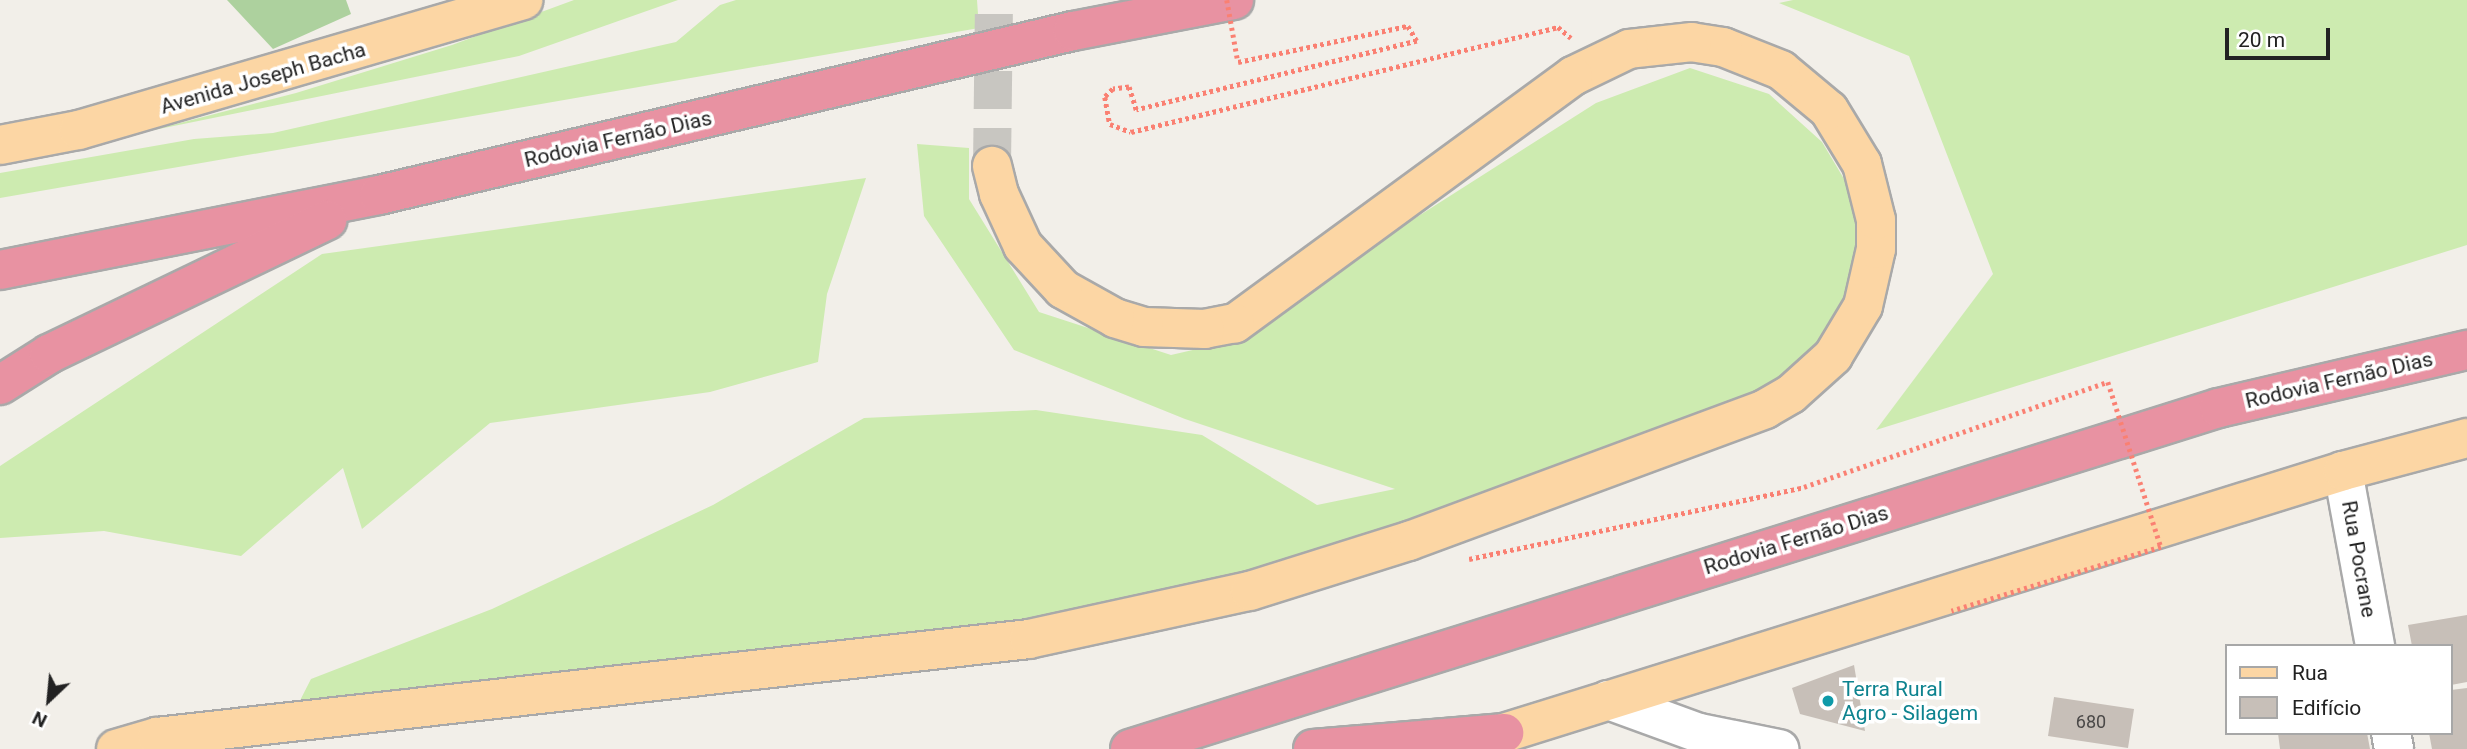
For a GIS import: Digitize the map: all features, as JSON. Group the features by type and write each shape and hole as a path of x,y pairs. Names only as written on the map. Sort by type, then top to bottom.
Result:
{"highway":[{"name":"Rodovia Fernão Dias","path":"0,270 379,195 1060,34 1234,0"},
{"path":"0,385 60,348 379,195"},
{"path":"2219,408 2467,328"},
{"name":"Rodovia Fernão Dias","path":"1129,749 2219,408 2467,350"},
{"path":"1313,749 1504,741"}],"main road":[{"name":"Avenida Joseph Bacha","path":"0,145 79,130 523,0"},
{"path":"116,749 157,737 1028,639 1170,612 1251,591 1409,541 1765,409 1814,376 1839,348 1863,306 1876,249 1876,220 1862,164 1829,110 1781,70 1723,47 1692,42 1629,49 1573,76 1235,323 1205,329 1144,327 1105,314 1063,289 1023,246 999,194 992,166"},
{"path":"1504,741 1608,700 2343,471 2467,438"}],"street":[{"name":"Rua Pocrane","path":"2343,471 2375,644"},
{"path":"1608,700 1699,733 1779,749"}],"path":[{"path":"1227,0 1238,62 1408,26 1417,41 1136,110 1129,87 1113,89 1105,97 1110,124 1131,132 1558,27 1574,40 1583,35"},
{"path":"1466,547 1469,562 1553,538 1633,526 1804,487 2108,382 2161,547 1952,611"}],"green space":[{"path":"227,0 346,0 351,14 273,49"},
{"path":"574,0 678,0 519,56 149,131 296,93 452,45"},
{"path":"736,0 977,0 979,28 0,198 0,173 194,139 273,133 676,42 720,5"},
{"path":"1793,0 2467,0 2467,245 1876,430 1993,274 1909,56 1779,3"},
{"path":"1690,68 1769,94 1822,142 1859,204 1860,271 1818,359 1758,396 1267,577 995,624 289,722 311,679 492,609 713,505 864,418 1036,410 1202,435 1317,505 1395,489 1185,419 1014,350 924,216 917,144 969,148 969,199 1039,312 1171,355 1249,337 1384,238 1596,103"},
{"path":"866,178 827,294 818,362 710,392 490,423 362,529 343,468 241,556 104,531 0,538 0,466 322,254"}],"building":[{"path":"2467,615 2467,682 2453,685 2453,644 2412,644 2408,625"},
{"name":"Terra Rural Agro - Silagem","path":"1854,665 1865,731 1800,714 1792,688"},
{"path":"2467,688 2467,749 2432,749 2429,735 2453,735 2453,690"},
{"path":"2054,697 2134,709 2128,748 2048,736"},
{"path":"2278,735 2367,735 2370,749 2280,749"}],"tunnel":[{"path":"992,166 994,0"}],"place":[{"name":"Terra Rural Agro - Silagem","path":"1828,701"}]}
